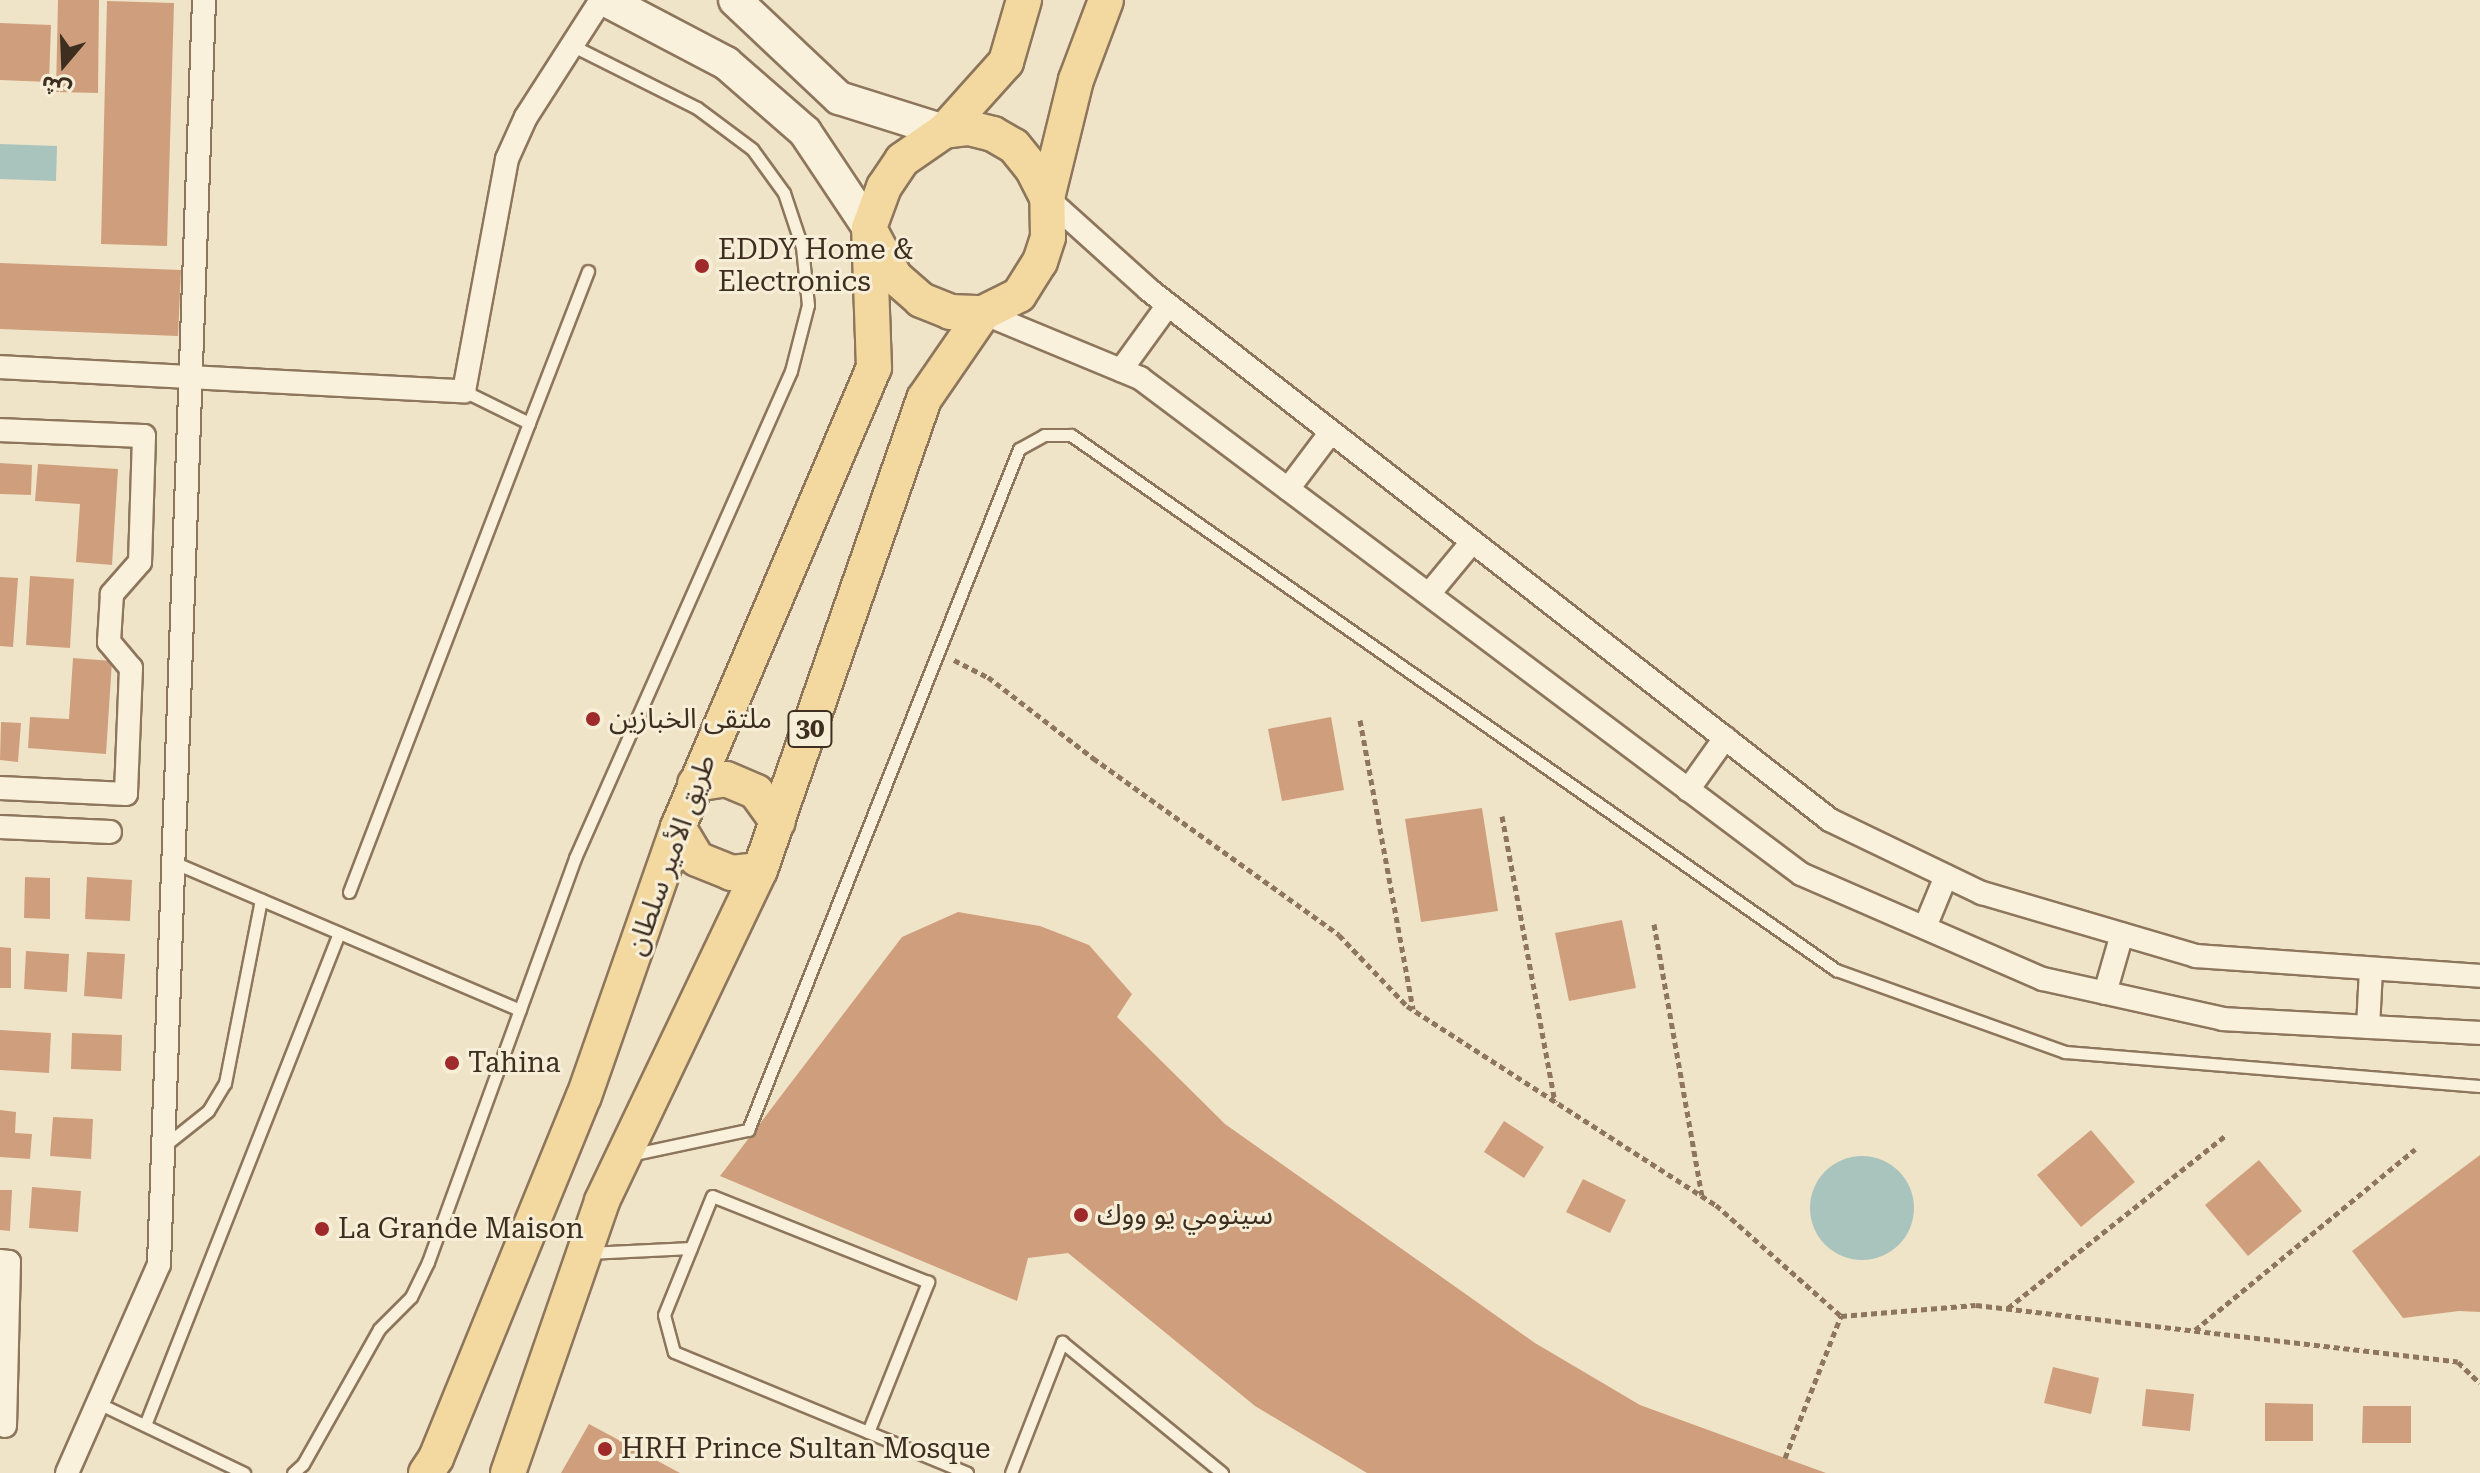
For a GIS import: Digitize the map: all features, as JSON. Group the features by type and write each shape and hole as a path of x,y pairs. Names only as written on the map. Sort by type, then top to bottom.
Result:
{"main road":[{"name":"طريق الأمير سلطان","path":"426,1473 436,1458 584,1096 695,784 874,368 869,228 884,187 902,160 944,131 1006,62 1024,0"},
{"name":"30","path":"508,1473 602,1201 760,870 924,399 983,313 1019,295 1040,262 1048,237 1047,198 1076,80 1106,0"},
{"path":"944,131 969,128 993,134 1014,146 1032,168 1047,198"},
{"path":"869,228 895,277 921,300 950,312 983,313"},
{"path":"695,784 726,779 756,792 778,822"},
{"path":"678,827 697,859 731,873 760,870"}],"street":[{"path":"67,1473 159,1264 204,0"},
{"path":"0,367 464,391 507,159 526,117 603,0 726,63 805,132 869,228"},
{"path":"735,0 839,98 944,131"},
{"path":"1047,198 1168,305 1830,820 1982,893 2196,956 2480,976"},
{"path":"1121,370 1168,305"},
{"path":"983,313 1140,378 1801,874 2043,979 2223,1019 2480,1033"},
{"path":"0,430 144,436 140,562 112,594 109,642 131,668 126,794 0,788"},
{"path":"1288,489 1331,432"},
{"path":"1429,594 1472,542"},
{"path":"1688,790 1725,738"},
{"path":"0,827 110,832"},
{"path":"1925,927 1946,876"},
{"path":"2105,993 2122,934"},
{"path":"2368,1027 2371,969"},
{"path":"0,1261 9,1262 5,1426"}],"lane":[{"path":"293,1473 303,1464 379,1329 411,1297 417,1285 575,858 791,371 808,305 802,247 784,193 752,149 697,108 573,46"},
{"path":"349,892 588,271"},
{"path":"464,391 529,423"},
{"path":"623,1157 748,1130 1019,449 1044,435 1071,435 1836,970 2065,1052 2480,1086"},
{"path":"173,862 520,1010"},
{"path":"163,1147 208,1111 225,1083 261,900"},
{"path":"145,1425 339,933"},
{"path":"868,1432 928,1282 712,1196 664,1315 674,1352 967,1473"},
{"path":"584,1253 691,1248"},
{"path":"1011,1473 1062,1342 1222,1473"},
{"path":"98,1403 244,1473"}],"path":[{"path":"938,653 988,677 1093,758 1339,935 1413,1010 1702,1196 1841,1316 1976,1305 2007,1308 2458,1362 2480,1383"},
{"path":"1360,720 1413,1010"},
{"path":"1502,816 1556,1103"},
{"path":"1654,924 1702,1196"},
{"path":"2007,1308 2226,1135"},
{"path":"2194,1331 2415,1149"},
{"path":"1785,1458 1841,1316"}],"water":[{"path":"0,144 57,146 56,181 0,179"},
{"path":"1862,1156 1882,1160 1899,1171 1910,1188 1914,1208 1910,1228 1899,1245 1882,1256 1862,1260 1842,1256 1825,1245 1814,1228 1810,1208 1814,1188 1825,1171 1842,1160"}],"building":[{"path":"58,0 99,0 98,93 56,92"},
{"path":"107,1 174,3 167,246 101,244"},
{"path":"0,23 51,25 49,82 0,80"},
{"path":"0,263 181,270 178,336 0,329"},
{"path":"0,463 32,465 31,495 0,494"},
{"path":"38,464 118,469 112,565 76,562 80,504 35,501"},
{"path":"30,576 74,579 70,648 26,645"},
{"path":"0,577 18,578 13,647 0,646"},
{"path":"73,658 112,661 106,754 28,748 30,717 69,719"},
{"path":"1331,717 1344,790 1282,801 1268,729"},
{"path":"1,722 21,723 18,762 0,760"},
{"path":"1482,808 1498,911 1421,922 1405,819"},
{"path":"25,877 50,878 50,919 24,918"},
{"path":"87,877 132,880 130,921 85,919"},
{"name":"سينومي يو ووك","path":"958,912 1040,926 1089,945 1132,994 1117,1017 1225,1124 1535,1343 1640,1405 1826,1473 1367,1473 1255,1406 1068,1253 1028,1258 1017,1301 720,1176 902,937"},
{"path":"1622,920 1636,988 1569,1001 1555,933"},
{"path":"0,947 11,948 11,988 0,988"},
{"path":"26,951 69,954 67,992 24,989"},
{"path":"87,952 125,954 122,999 84,996"},
{"path":"0,1030 51,1033 49,1073 0,1070"},
{"path":"72,1033 122,1035 121,1071 71,1069"},
{"path":"0,1110 16,1112 15,1133 32,1134 30,1159 0,1157"},
{"path":"53,1117 93,1119 91,1159 50,1156"},
{"path":"1504,1121 1544,1147 1524,1178 1484,1152"},
{"path":"2091,1130 2135,1182 2081,1227 2037,1175"},
{"path":"2480,1155 2480,1312 2459,1311 2403,1318 2352,1251"},
{"path":"2259,1160 2302,1211 2248,1256 2205,1205"},
{"path":"1583,1179 1626,1200 1610,1233 1566,1212"},
{"path":"32,1187 81,1191 78,1232 29,1228"},
{"path":"0,1190 12,1190 10,1231 0,1230"},
{"path":"2053,1367 2099,1378 2091,1414 2044,1403"},
{"path":"2146,1389 2194,1394 2190,1431 2142,1426"},
{"path":"2265,1403 2313,1404 2313,1441 2265,1441"},
{"path":"2363,1406 2411,1406 2411,1443 2362,1443"},
{"name":"HRH Prince Sultan Mosque","path":"589,1424 680,1473 561,1473"}],"place":[{"name":"EDDY Home & Electronics","path":"702,266"},
{"name":"ملتقى الخبازين","path":"593,719"},
{"name":"Tahina","path":"452,1063"},
{"name":"سينومي يو ووك","path":"1081,1215"},
{"name":"La Grande Maison","path":"322,1229"},
{"name":"HRH Prince Sultan Mosque","path":"605,1449"}]}
